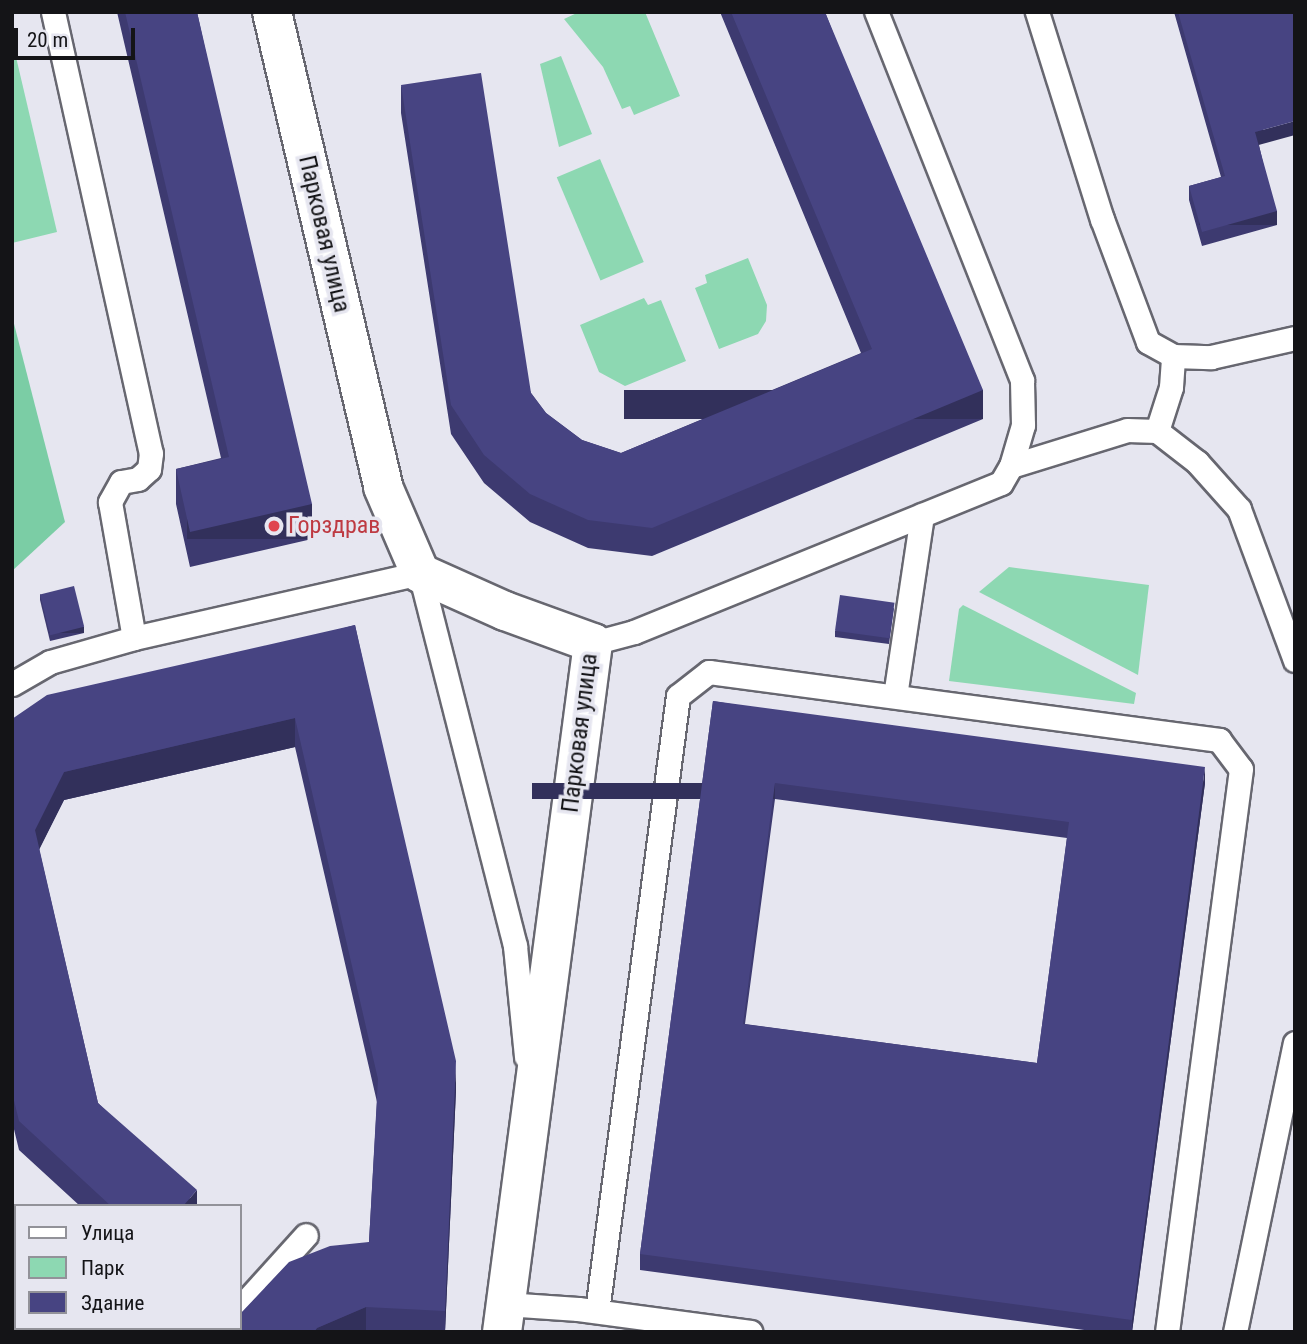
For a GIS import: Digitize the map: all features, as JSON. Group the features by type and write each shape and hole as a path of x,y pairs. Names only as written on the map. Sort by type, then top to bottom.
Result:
{"street":[{"name":"Парковая улица","path":"272,12 383,487 420,573 505,611 593,643 504,1318"}],"lane":[{"path":"53,12 151,453 149,469 138,479 121,482 110,502 110,523 134,638"},
{"path":"593,643 634,632 1001,482 1011,466 1023,425 1022,380 876,12"},
{"path":"1037,12 1102,219 1147,342 1172,356 1211,357 1295,338"},
{"path":"1157,431 1171,387 1172,356"},
{"path":"1011,466 1127,430 1157,431 1197,462 1239,509 1295,660"},
{"path":"895,696 922,515"},
{"path":"12,684 50,662 134,638 420,573 515,946 531,1108"},
{"path":"597,1311 678,696 709,672 1219,740 1241,769 1167,1332"},
{"path":"1235,1332 1295,1042"},
{"path":"242,1306 306,1235"},
{"path":"504,1318 597,1311 750,1332"}],"green space":[{"path":"579,12 645,12 680,96 634,115 630,106 622,109 603,67 564,19"},
{"path":"12,40 57,232 12,243"},
{"path":"561,56 592,134 559,147 540,64"},
{"path":"600,159 644,262 600,280 557,177"},
{"path":"748,258 767,305 766,321 758,334 719,349 695,288 707,283 705,275"},
{"path":"644,298 648,305 661,300 686,361 625,386 599,372 580,325"},
{"path":"12,316 65,522 12,571"},
{"path":"1009,567 1149,585 1138,675 979,592"},
{"path":"963,605 1136,693 1134,704 949,681 959,609"}],"building":[{"path":"125,12 197,12 312,504 190,532 176,469 229,457"},
{"path":"731,12 825,12 983,390 652,528 588,520 530,494 484,455 451,405 401,85 481,73 531,393 546,413 582,440 621,453 872,349"},
{"path":"1178,12 1295,12 1295,121 1255,132 1277,211 1202,232 1189,186 1225,176"},
{"path":"74,586 84,627 50,635 40,594"},
{"path":"840,595 894,603 889,638 835,631"},
{"path":"355,625 456,1061 445,1311 366,1307 317,1328 314,1332 224,1332 242,1330 242,1312 289,1262 330,1246 369,1242 378,1079 295,718 64,772 35,830 98,1103 197,1190 185,1204 109,1204 19,1121 12,1092 12,719 47,695"},
{"path":"713,701 1205,767 1132,1320 640,1254","holes":["775,783 1069,822 1037,1063 743,1024"]}],"place":[{"name":"Горздрав","path":"274,526"}]}
